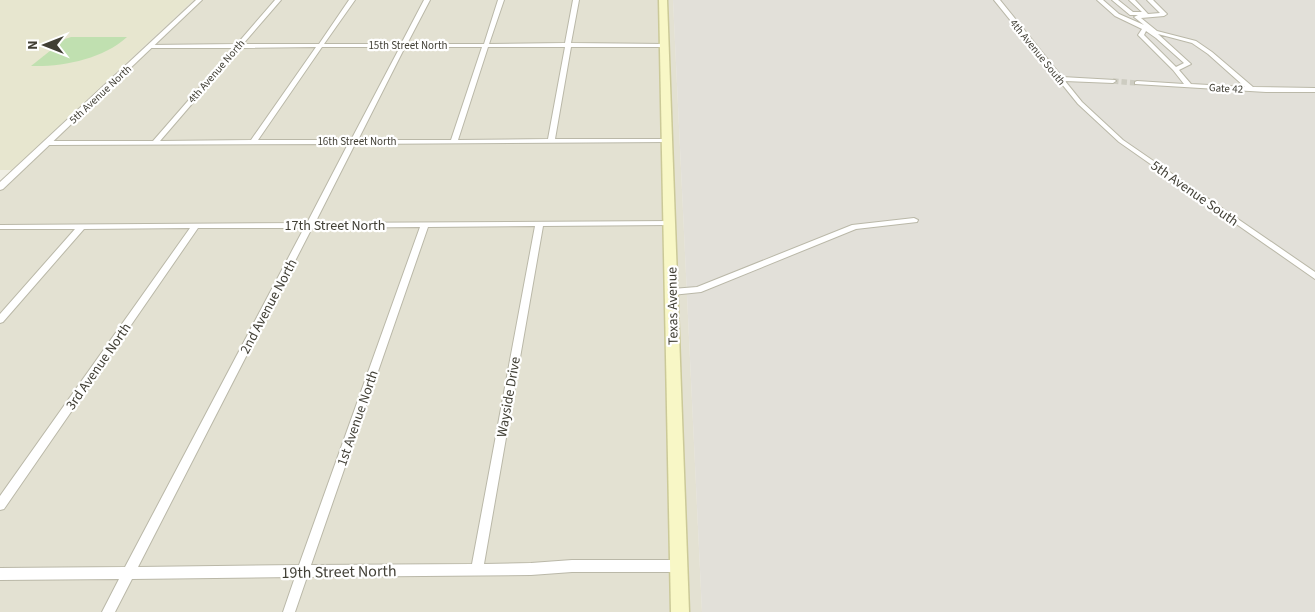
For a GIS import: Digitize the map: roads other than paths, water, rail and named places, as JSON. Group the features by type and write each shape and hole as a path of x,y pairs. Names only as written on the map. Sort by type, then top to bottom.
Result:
{"main road":[{"name":"Texas Avenue","path":"663,0 680,612"}],"street":[{"name":"5th Avenue North","path":"0,187 199,0"},
{"name":"4th Avenue North","path":"155,142 278,0"},
{"path":"254,141 352,0"},
{"name":"2nd Avenue North","path":"108,612 427,0"},
{"path":"454,141 501,0"},
{"path":"551,141 576,0"},
{"name":"4th Avenue South","path":"997,0 1080,104"},
{"path":"1100,0 1117,15 1144,28 1188,64 1175,69"},
{"path":"1115,0 1132,14 1146,12 1132,0"},
{"path":"1150,0 1164,14 1137,16 1144,23 1155,32 1194,42 1210,52 1251,89"},
{"path":"1144,28 1141,35 1189,86"},
{"name":"15th Street North","path":"151,46 664,44"},
{"path":"1060,78 1113,81"},
{"name":"Gate 42","path":"1137,83 1251,89 1315,90"},
{"name":"5th Avenue South","path":"1080,104 1121,141 1315,276"},
{"name":"16th Street North","path":"46,143 668,141"},
{"path":"672,292 698,290 855,227 914,220"},
{"name":"17th Street North","path":"0,227 670,223"},
{"name":"Wayside Drive","path":"478,569 539,224"},
{"name":"1st Avenue North","path":"289,612 425,225"},
{"name":"3rd Avenue North","path":"0,506 196,226"},
{"path":"0,320 81,227"},
{"name":"19th Street North","path":"0,574 303,572 679,566"}],"tunnel":[{"path":"1113,81 1137,83"}]}
